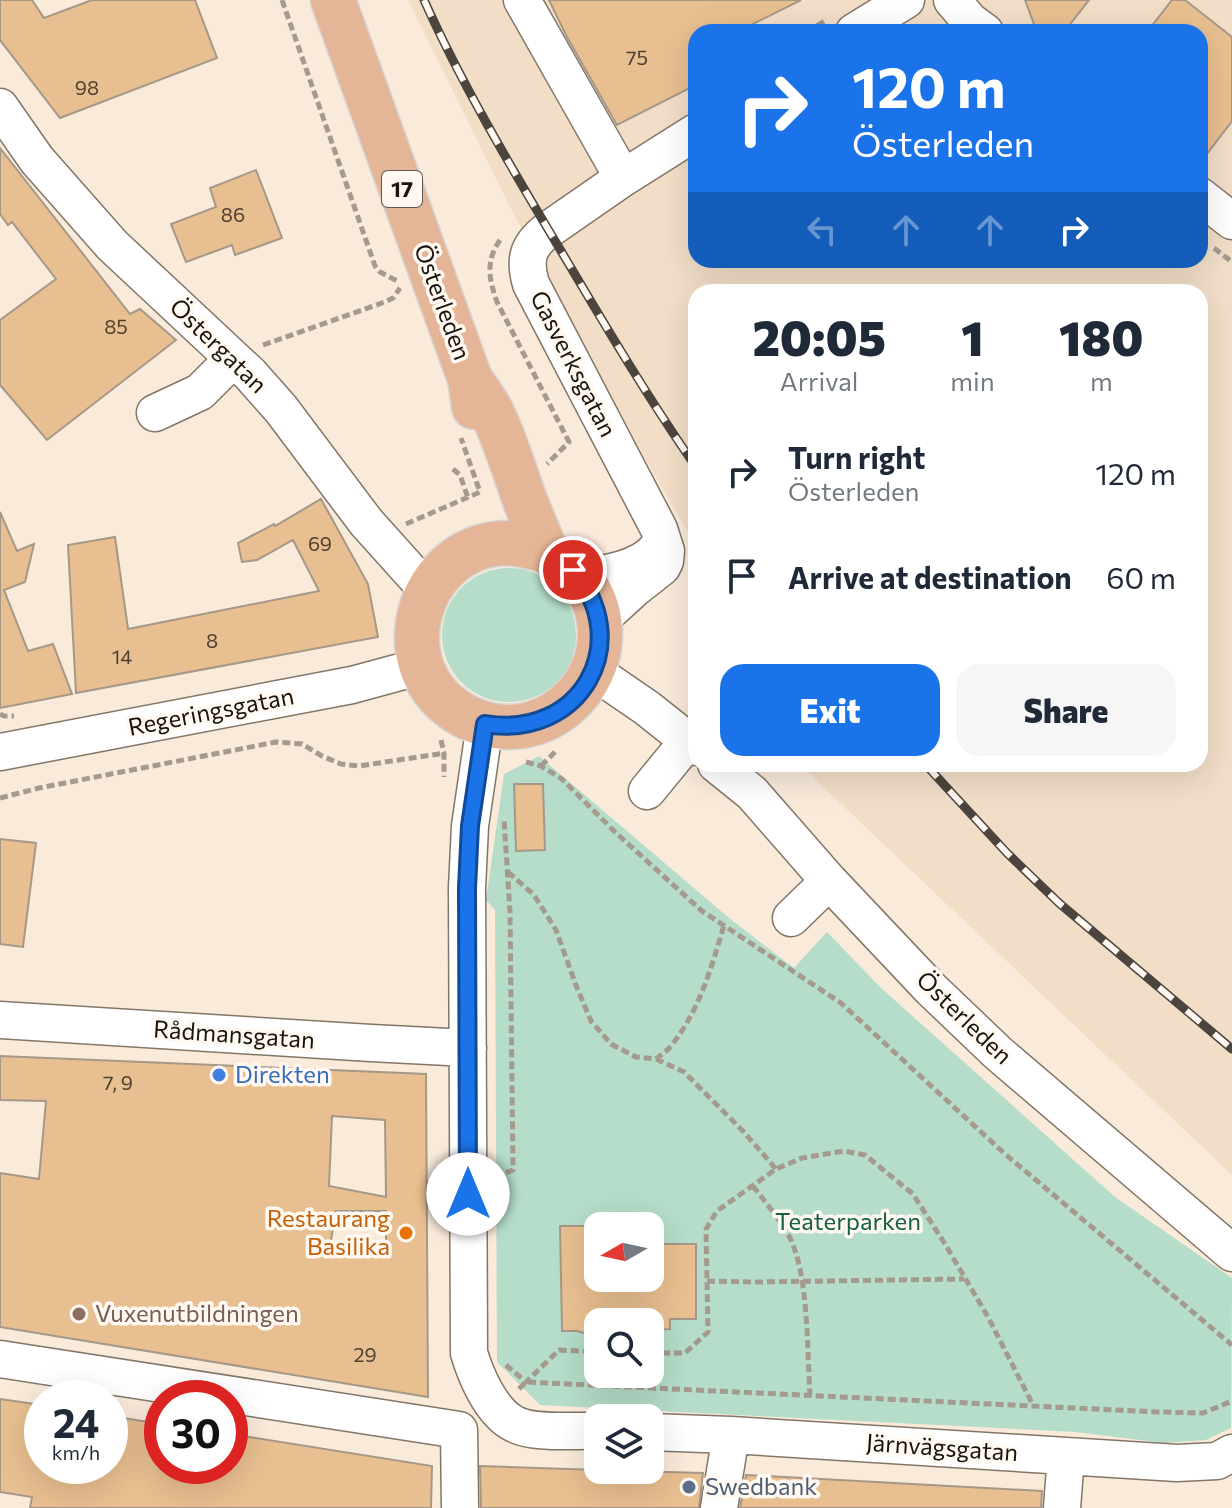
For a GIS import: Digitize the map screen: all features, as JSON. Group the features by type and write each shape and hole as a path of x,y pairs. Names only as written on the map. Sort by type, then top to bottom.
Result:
{"main road":[{"name":"Österleden","path":"333,0 470,379 476,419 496,490 497,517 489,545"},
{"name":"Österleden","path":"470,379 500,432 545,550"},
{"path":"514,543 545,550 579,577 592,598 600,638 593,671 575,698 549,718 518,727 501,727 471,719 446,703 428,680 422,666 418,654 418,615 428,591 453,561 477,549 514,543"}],"street":[{"path":"522,0 623,178"},
{"path":"867,24 906,0"},
{"path":"952,0 974,24"},
{"name":"Östergatan","path":"0,107 37,160 112,245 250,374 281,409 366,522 428,591"},
{"name":"Gasverksgatan","path":"599,621 662,567 666,551 659,529 531,284 527,272 528,255 537,238 688,137"},
{"path":"1208,202 1232,221"},
{"path":"155,413 200,392 236,361"},
{"path":"579,577 607,573 645,559 659,544 659,529"},
{"name":"Regeringsgatan","path":"0,752 352,685 422,666"},
{"path":"593,671 688,741"},
{"path":"485,724 470,826 467,888 469,1353 476,1376 497,1409 512,1423 531,1429 584,1431"},
{"path":"647,791 688,748"},
{"name":"Österleden","path":"726,772 752,793 829,881 931,989 998,1053 1232,1253"},
{"path":"791,918 829,881"},
{"name":"Rådmansgatan","path":"0,1020 468,1048"},
{"path":"0,1359 459,1430 460,1508"},
{"name":"Järnvägsgatan","path":"664,1433 1177,1463 1217,1461 1232,1453"},
{"path":"719,1508 731,1435"},
{"path":"1062,1508 1066,1456"}],"path":[{"path":"282,0 375,266 408,290"},
{"path":"236,361 260,346 385,302 397,293 402,284"},
{"path":"383,542 408,523 480,492 458,430"},
{"path":"453,469 460,475 468,498"},
{"path":"0,798 276,742 302,744 341,764 359,766 444,753"},
{"path":"512,758 541,766 562,779 702,911 841,1003 1005,1154 1232,1345"},
{"path":"495,1177 513,1170 506,806"},
{"path":"507,871 534,895 556,930 591,1021 611,1044 636,1057 656,1059 684,1072 776,1169"},
{"path":"656,1059 673,1044 690,1016 710,975 724,925"},
{"path":"664,1353 685,1353 708,1332 706,1229 717,1211 776,1169 802,1158 844,1151 865,1155 913,1194 988,1317 1034,1406"},
{"path":"753,1186 790,1238 798,1259 810,1395"},
{"path":"707,1281 965,1279"},
{"path":"497,1409 559,1350 584,1351"},
{"path":"526,1382 584,1384"},
{"path":"664,1388 1203,1413 1232,1401"}],"shaded area":[{"path":"408,0 1232,0 1232,1175 807,772 1208,772 1208,284 688,284 688,533 511,209"}],"green space":[{"path":"509,568 535,573 556,588 571,609 576,635 571,661 556,682 535,697 509,702 483,697 462,682 447,661 442,635 447,609 462,588 483,573"},
{"name":"Teaterparken","path":"539,756 729,918 794,968 827,932 881,988 1115,1197 1232,1278 1231,1428 1206,1440 1165,1443 1075,1432 664,1411 664,1404 584,1404 584,1407 540,1405 497,1362 495,910 486,900 504,774"}],"building":[{"path":"0,0 32,0 44,18 92,0 195,0 217,58 60,118 0,40"},
{"path":"549,0 801,0 753,24 688,24 688,89 617,125"},
{"path":"1025,0 1089,0 1070,24 1034,24"},
{"path":"1172,0 1185,0 1232,37 1232,121 1208,152 1208,24 1153,24"},
{"path":"0,148 130,314 140,309 176,340 47,440 0,385 0,320 56,279 12,222 8,225 0,214"},
{"path":"256,170 282,238 235,255 232,245 186,262 171,224 216,207 210,188"},
{"path":"321,499 368,584 378,637 76,693 68,545 115,537 128,629 319,591 293,540 257,560 242,562 238,543"},
{"path":"0,512 17,551 34,544 25,582 4,590 28,651 53,644 72,694 0,708"},
{"path":"514,784 543,784 545,850 516,851"},
{"path":"0,839 36,843 23,947 0,944"},
{"path":"0,1056 426,1074 428,1397 0,1327 0,1173 39,1179 46,1101 0,1100","holes":["332,1116 385,1120 386,1197 329,1186","336,1211 386,1211 386,1252 329,1252"]},
{"path":"560,1226 584,1226 584,1292 664,1292 664,1244 696,1244 696,1319 670,1319 670,1329 664,1329 664,1308 584,1308 584,1333 562,1331"},
{"path":"0,1399 24,1402 24,1484 128,1484 128,1419 144,1421 144,1484 248,1484 248,1437 432,1466 431,1508 30,1508 32,1497 0,1492"},
{"path":"480,1466 584,1469 584,1484 664,1484 664,1472 703,1473 699,1508 481,1508"},
{"path":"746,1475 1042,1491 1041,1508 740,1508"}],"railway":[{"path":"424,0 508,162 628,362 688,455"},
{"path":"932,772 1007,853 1059,903 1232,1049"}],"place":[{"name":"Direkten","path":"219,1075"},
{"name":"Restaurang Basilika","path":"406,1233"},
{"name":"Vuxenutbildningen","path":"79,1314"},
{"name":"Swedbank","path":"689,1487"}],"route":[{"path":"468,1194 467,888 470,826 485,724 518,727 549,718 563,709 585,686 598,655 599,621 592,598 573,570"}]}
